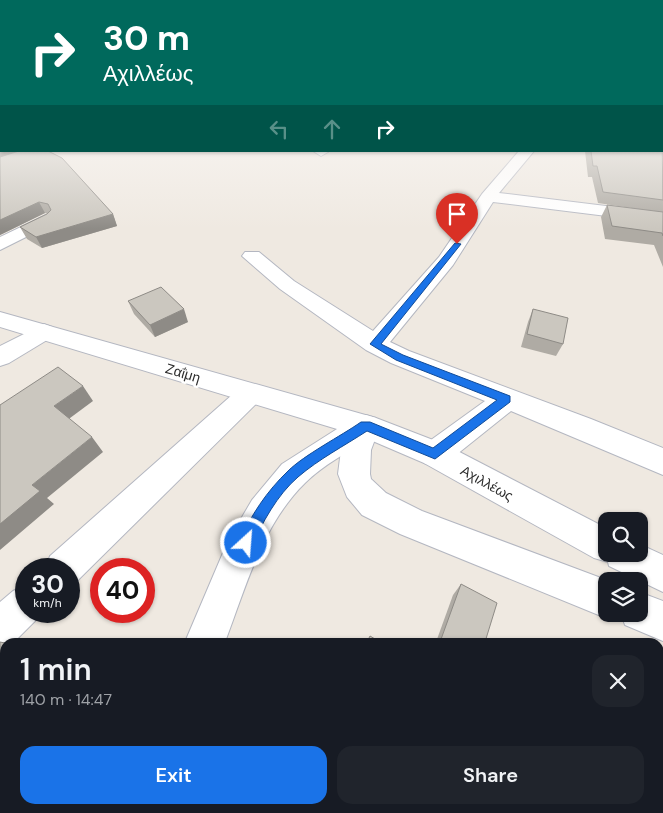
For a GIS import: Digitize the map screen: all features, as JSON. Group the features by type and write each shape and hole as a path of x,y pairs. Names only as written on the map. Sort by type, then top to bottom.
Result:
{"street":[{"path":"375,344 446,261 488,197 525,153"},
{"path":"488,197 663,218"},
{"path":"0,244 46,220"},
{"path":"252,256 287,285 375,344 400,357 581,427 663,462"},
{"name":"Ζαΐμη","path":"0,320 250,394 366,426"},
{"path":"0,357 44,332"},
{"path":"76,558 250,394"},
{"path":"435,454 506,399"},
{"path":"366,426 356,450 354,474 358,487 374,504 412,523 598,596"},
{"path":"207,638 253,527 277,492 294,473 366,426"},
{"name":"Αχιλλέως","path":"366,426 435,454 598,542"},
{"path":"638,562 663,574"},
{"path":"0,628 15,614"},
{"path":"648,615 663,621"}],"building":[{"path":"13,153 52,153 62,158 113,214 36,237 20,227 47,214 51,210 48,204 39,202 0,220 0,157"},
{"path":"591,153 662,153 663,200 603,192 597,166 593,166"},
{"path":"607,205 663,212 663,236 662,233 612,226"},
{"path":"161,287 184,309 150,325 128,301"},
{"path":"533,309 568,318 563,344 527,334"},
{"path":"58,367 83,386 54,406 92,437 32,485 40,491 0,524 0,405"},
{"path":"461,584 497,603 486,638 441,638"}],"route":[{"path":"246,543 253,527 277,492 294,473 366,426 435,454 506,399 400,357 375,344 446,261 457,244"}]}
